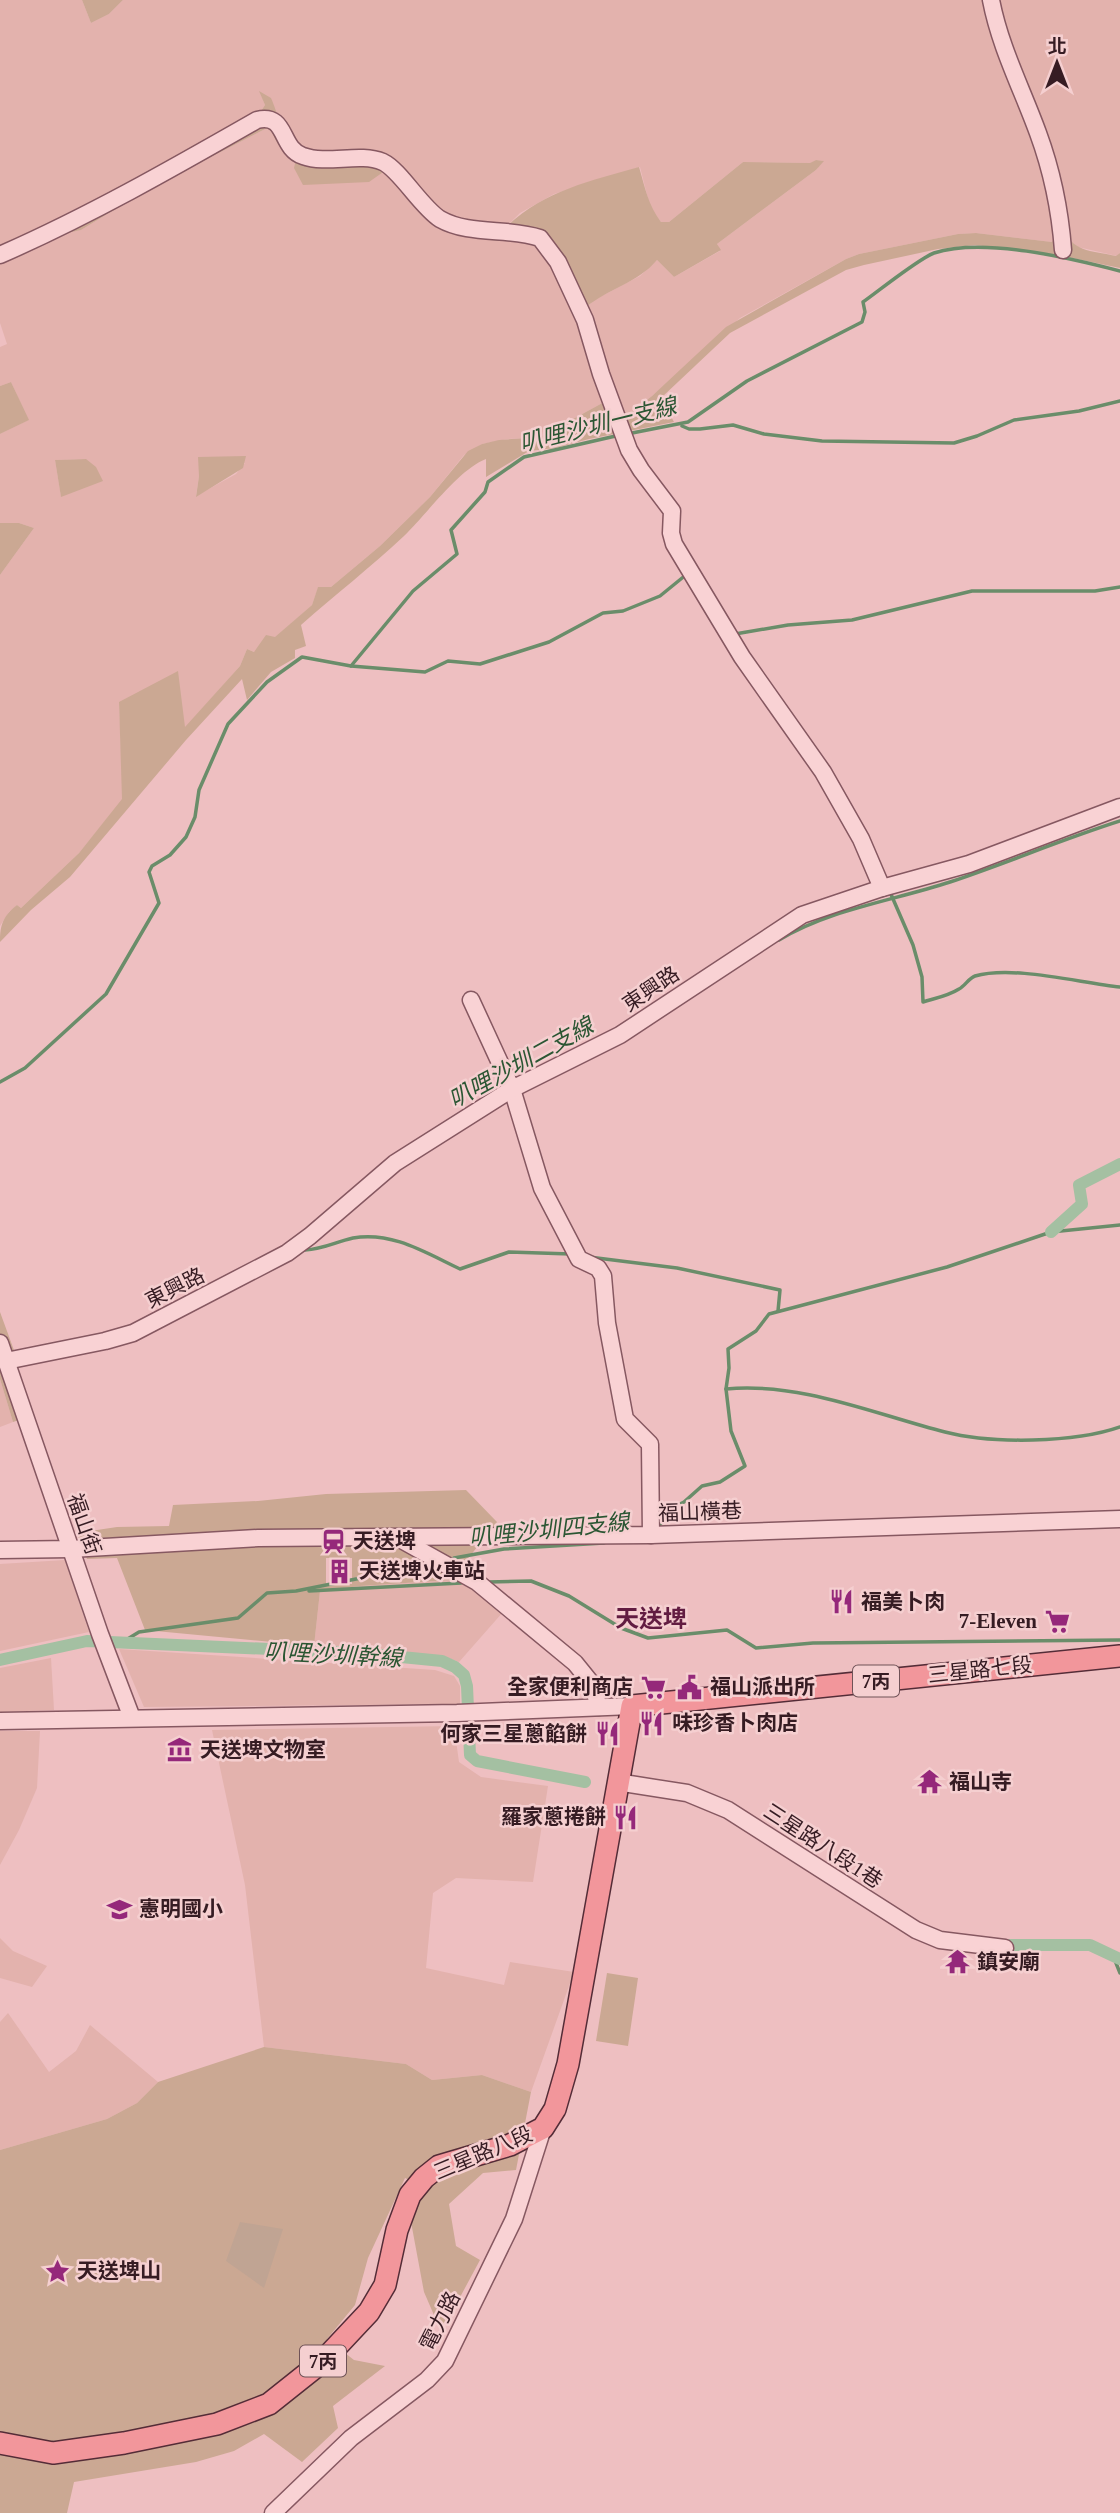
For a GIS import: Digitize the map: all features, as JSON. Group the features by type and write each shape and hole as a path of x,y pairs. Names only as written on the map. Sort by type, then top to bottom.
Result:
{"main road":[{"name":"三星路七段","path":"632,1706 1120,1656"},
{"name":"三星路八段","path":"0,2443 53,2453 124,2444 217,2424 269,2404 323,2361 369,2312 385,2285 397,2230 410,2195 424,2178 439,2166 510,2145 543,2128 555,2109 568,2064 632,1706"}],"street":[{"path":"991,0 1006,52 1038,133 1052,180 1058,202 1063,250"},
{"path":"0,255 52,233 117,200 257,120 269,118 277,123 290,147 300,155 311,158 367,159 386,164 432,213 453,225 515,232 540,238 558,262 585,320 601,374 629,450 672,511 671,533 674,544 742,657 822,772 861,839 882,888"},
{"name":"東興路","path":"6,1361 133,1333 275,1259 310,1236 395,1163 512,1089 620,1035 802,915 882,888 969,864 1120,807"},
{"path":"471,1000 512,1089 542,1188 579,1259 598,1268 603,1276 607,1323 625,1419 650,1444 651,1535"},
{"name":"福山街","path":"0,1343 100,1634 132,1718"},
{"name":"福山橫巷","path":"71,1549 258,1538 651,1535 1120,1519"},
{"path":"441,1562 448,1547 458,1536"},
{"path":"396,1537 477,1582 575,1663 592,1684 599,1707"},
{"path":"0,1550 71,1549"},
{"path":"0,1721 632,1706"},
{"name":"三星路八段1巷","path":"617,1782 687,1793 728,1810 916,1930 940,1940 1005,1948"},
{"name":"電力路","path":"273,2513 351,2438 427,2380 445,2361 514,2219 543,2128"}],"shaded area":[{"path":"0,0 82,0 91,23 109,14 123,0 1120,0 1120,253 1117,256 1078,247 1067,239 1052,242 976,233 958,234 859,254 740,318 652,396 623,418 585,308 596,299 640,276 657,260 674,277 720,251 717,244 816,170 823,161 743,162 669,222 661,222 654,213 640,167 554,194 520,213 505,228 465,223 440,214 391,159 311,152 292,142 273,104 260,92 265,105 259,114 133,186 0,249"},
{"path":"82,0 123,0 109,14 91,23"},
{"path":"259,91 271,98 285,133 300,147 333,154 379,153 432,207 455,221 505,228 520,215 551,196 639,167 653,209 661,222 669,222 743,162 824,161 816,170 717,244 721,250 674,277 657,260 641,275 585,308 623,418 652,396 726,327 859,254 958,234 976,233 1052,242 1061,225 1071,241 1083,249 1116,256 1120,253 1120,268 1063,256 975,245 938,249 846,270 730,333 661,398 674,422 555,448 529,451 486,477 486,459 476,464 454,482 379,559 301,625 306,646 295,650 295,658 271,672 247,700 242,679 186,740 70,877 31,910 0,942 2,926 8,913 17,905 21,908 79,853 122,799 119,702 178,671 185,727 240,666 247,649 254,652 266,635 275,637 312,605 318,587 331,587 380,546 430,497 468,451 499,440 540,437 606,401 569,296 540,245 502,237 499,241 474,238 448,231 386,170 369,182 303,185 294,168 296,159 283,150 269,127 147,190 81,230 13,244 259,114 265,105"},
{"path":"269,127 281,148 386,169 448,231 474,238 499,241 501,237 540,245 569,296 606,401 540,437 482,444 464,455 430,497 380,546 331,587 318,588 312,605 275,638 254,652 247,649 240,666 185,728 119,702 123,799 79,853 21,908 17,905 9,912 0,926 0,575 34,528 19,523 0,523 0,434 28,420 11,382 0,386 0,347 7,344 0,323 0,262 66,232 81,230 147,190","holes":["86,459 61,497 55,460","245,463 236,474 196,496 199,476"]},
{"path":"11,382 29,420 0,434 0,386"},
{"path":"246,456 243,468 196,497 198,457"},
{"path":"86,459 96,467 103,481 61,497 55,460"},
{"path":"0,523 19,523 34,528 0,575"},
{"path":"0,1312 19,1364 15,1365 32,1416 13,1422 0,1379"},
{"path":"0,1379 13,1422 0,1427"},
{"path":"466,1490 497,1522 451,1580 320,1591 314,1646 145,1630 117,1558 87,1559 77,1533 117,1527 169,1526 173,1505 258,1501 326,1494","holes":["326,1558 352,1558 352,1584 326,1584"]},
{"path":"65,1560 89,1632 0,1651 0,1564"},
{"path":"451,1580 470,1588 503,1612 459,1662 444,1656 314,1646 320,1591"},
{"path":"119,1649 435,1670 454,1676 460,1686 460,1704 144,1707"},
{"path":"51,1658 54,1710 0,1712 0,1668"},
{"path":"454,1726 459,1762 481,1777 548,1786 533,1882 456,1878 433,1893 426,1968 504,1985 510,1962 574,1972 531,2092 482,2075 432,2080 406,2064 264,2047 245,1885 212,1730"},
{"path":"0,1731 40,1731 37,1788 0,1865"},
{"path":"0,1938 13,1951 47,1966 32,1987 0,1978"},
{"path":"607,1973 638,1978 628,2046 596,2041"},
{"path":"8,2013 49,2072 76,2051 90,2025 158,2082 137,2103 107,2119 0,2150 0,2022"},
{"path":"264,2047 406,2064 432,2080 482,2075 531,2092 516,2170 483,2173 449,2204 456,2246 480,2260 451,2314 440,2329 424,2292 411,2222 420,2185 405,2178 368,2258 355,2305 327,2339 354,2360 385,2366 333,2406 338,2428 302,2462 264,2434 234,2451 196,2462 74,2482 67,2513 0,2513 0,2150 107,2119 137,2103 158,2082"},
{"path":"240,2222 283,2229 264,2288 226,2261"}],"waterway":[{"name":"叭哩沙圳一支線","path":"627,434 688,422 747,381 862,322 865,312 863,302 934,253 977,247 1001,248 1052,255 1120,271"},
{"path":"682,426 700,429 733,425 764,434 822,441 954,443 1014,420 1079,411 1120,401"},
{"name":"叭哩沙圳一支線","path":"351,666 413,591 457,554 451,530 485,492 488,482 524,457 620,435"},
{"name":"叭哩沙圳一支線","path":"0,1082 25,1068 106,994 159,903 149,872 152,866 170,855 186,837 195,817 199,790 228,724 267,682 302,657 351,666 425,672 448,661 480,664 549,642 603,613 623,611 660,596 687,574"},
{"path":"735,634 788,625 852,620 972,591 1095,591 1120,587"},
{"name":"叭哩沙圳二支線","path":"779,940 841,913 950,882 1120,821"},
{"path":"890,892 913,945 922,977 923,1002 955,991 975,976 990,973 1047,976 1120,987"},
{"path":"1051,1232 1082,1204 1079,1185 1120,1164"},
{"path":"726,1389 728,1349 756,1331 769,1314 947,1267 1051,1232 1120,1225"},
{"path":"305,1250 353,1238 381,1238 421,1250 460,1269 509,1252 571,1254"},
{"path":"589,1257 677,1268 780,1290 778,1311"},
{"path":"656,1529 676,1506 702,1486 720,1482 745,1466 731,1431 726,1389 754,1388 810,1395 945,1432 985,1439 1057,1439 1120,1427"},
{"name":"叭哩沙圳四支線","path":"454,1558 504,1549 604,1543"},
{"name":"叭哩沙圳四支線","path":"121,1643 139,1632 238,1618 267,1593 296,1591 361,1578"},
{"path":"488,1582 531,1581 569,1596 621,1628 648,1638 727,1630 756,1648 813,1643 1120,1640"},
{"path":"309,1591 461,1583"},
{"name":"叭哩沙圳幹線","path":"0,1660 87,1641 361,1653 442,1661 464,1675 467,1686 470,1755 477,1761 585,1782"},
{"name":"叭哩沙圳幹線","path":"1010,1945 1090,1945 1120,1959"},
{"path":"1119,1959 1116,1963 1120,1973"}],"place":[{"name":"天送埤","path":"333,1541"},
{"name":"天送埤火車站","path":"339,1571"},
{"name":"福美卜肉","path":"841,1602"},
{"name":"7-Eleven","path":"1057,1621"},
{"name":"全家便利商店","path":"653,1687"},
{"name":"福山派出所","path":"690,1687"},
{"name":"味珍香卜肉店","path":"652,1723"},
{"name":"何家三星蔥餡餅","path":"607,1734"},
{"name":"天送埤文物室","path":"180,1750"},
{"name":"福山寺","path":"929,1782"},
{"name":"羅家蔥捲餅","path":"626,1817"},
{"name":"憲明國小","path":"119,1909"},
{"name":"鎮安廟","path":"957,1962"},
{"name":"天送埤山","path":"57,2271"}],"district":[{"name":"天送埤","path":"651,1619"}]}
